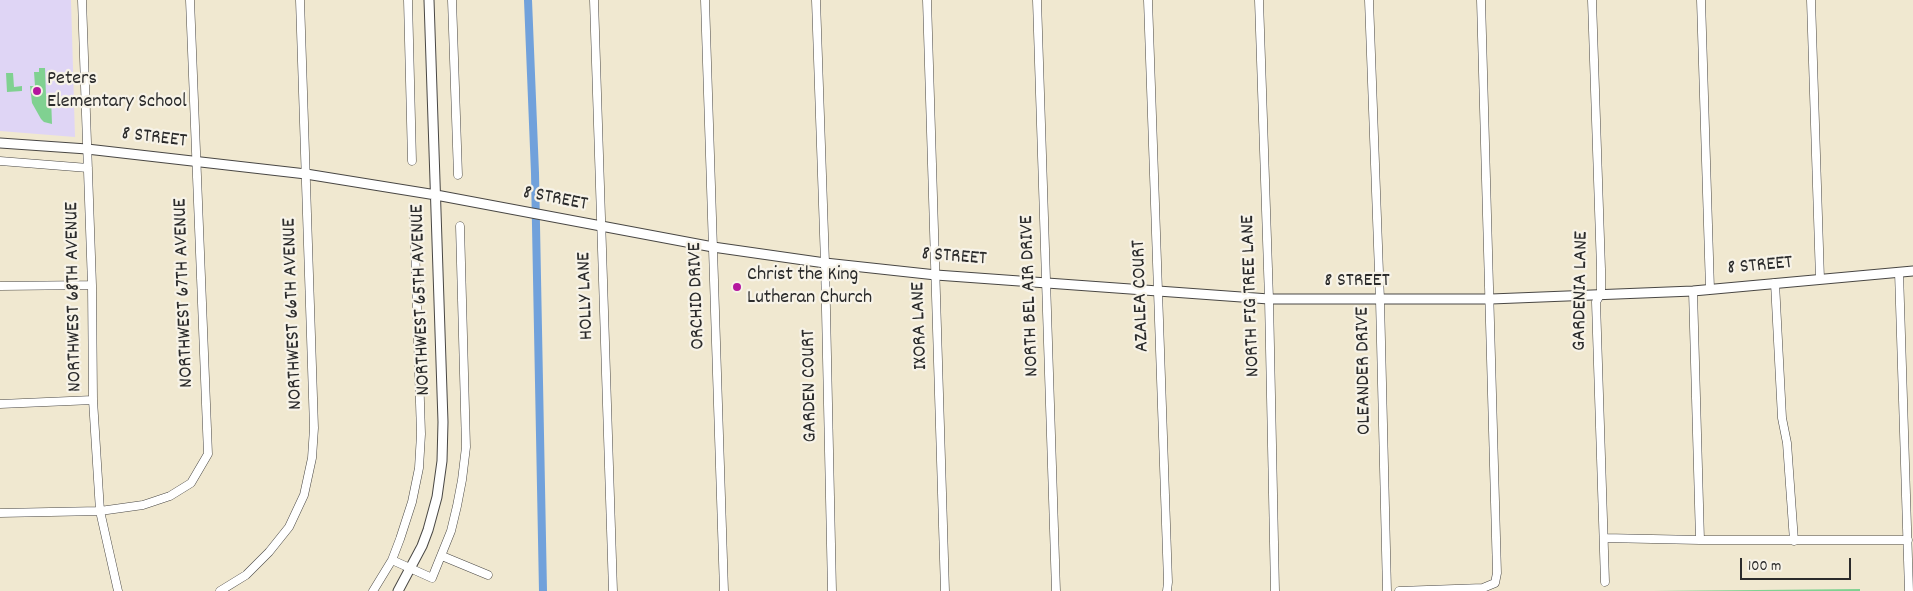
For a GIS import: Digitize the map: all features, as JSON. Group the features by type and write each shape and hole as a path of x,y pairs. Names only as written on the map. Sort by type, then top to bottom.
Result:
{"street":[{"name":"NORTHWEST 68TH AVENUE","path":"82,0 88,149 94,400 100,511 118,591"},
{"name":"NORTHWEST 67TH AVENUE","path":"0,513 100,511 143,505 170,496 191,483 208,454 190,0"},
{"name":"NORTHWEST 66TH AVENUE","path":"220,591 246,574 269,552 288,527 304,495 310,467 314,428 300,0"},
{"path":"408,0 412,161"},
{"name":"NORTHWEST 65TH AVENUE","path":"398,591 422,546 432,514 442,461 443,422 429,0"},
{"path":"452,0 458,175"},
{"name":"HOLLY LANE","path":"594,0 613,591"},
{"name":"ORCHID DRIVE","path":"705,0 724,591"},
{"name":"GARDEN COURT","path":"816,0 825,263 832,591"},
{"name":"IXORA LANE","path":"927,0 945,591"},
{"name":"NORTH BEL AIR DRIVE","path":"1037,0 1056,591"},
{"name":"AZALEA COURT","path":"1148,0 1168,582 1166,591"},
{"name":"NORTH FIG TREE LANE","path":"1259,0 1269,299 1275,591"},
{"name":"OLEANDER DRIVE","path":"1370,0 1387,591"},
{"path":"1399,591 1483,588 1495,583 1497,572 1491,299 1481,0"},
{"name":"GARDENIA LANE","path":"1592,0 1601,293 1596,302 1606,582"},
{"path":"1701,0 1710,289"},
{"path":"1811,0 1820,279"},
{"name":"8 STREET","path":"0,143 88,149 306,174 540,214 713,247 825,263 936,275 1158,292 1269,299 1491,299 1601,293 1693,291 1913,271"},
{"path":"0,161 88,168"},
{"path":"373,591 392,560 410,508 417,480 420,451 414,213"},
{"path":"392,560 432,578 442,556 457,506 466,447 460,226"},
{"path":"1899,272 1909,591"},
{"path":"1775,283 1782,418 1787,443 1794,541"},
{"path":"0,286 92,285"},
{"path":"1693,291 1700,540"},
{"path":"0,404 94,400"},
{"path":"1604,538 1794,541 1908,540"},
{"path":"442,556 488,575"}],"shaded area":[{"name":"Peters Elementary School","path":"0,0 71,0 75,137 0,131"}],"green space":[{"path":"39,68 45,68 46,96 51,97 52,124 41,119 32,103 30,86 35,86 34,72 39,72"},
{"path":"6,73 13,73 14,87 22,86 22,91 7,92"},
{"path":"1860,589 1860,591 1653,591"}],"waterway":[{"path":"528,0 535,173 543,591"}],"place":[{"name":"Peters Elementary School","path":"37,91"},
{"name":"Christ the King Lutheran Church","path":"737,287"}]}
